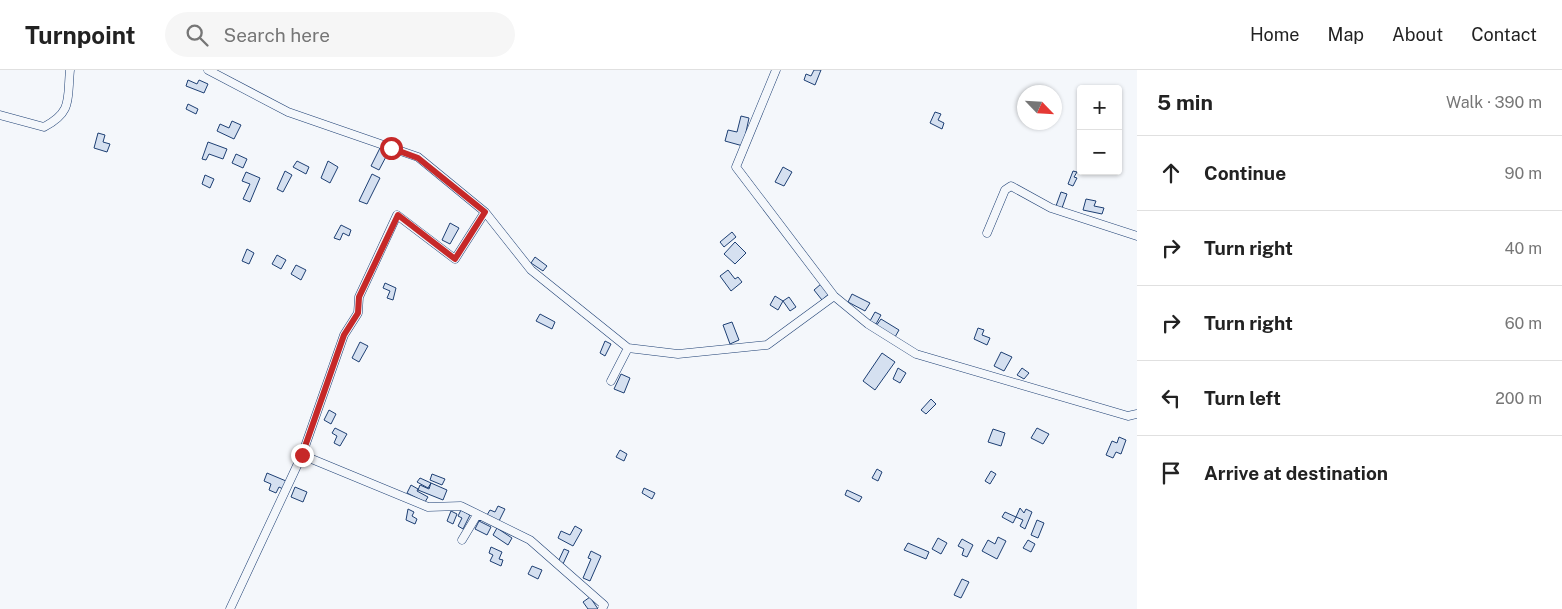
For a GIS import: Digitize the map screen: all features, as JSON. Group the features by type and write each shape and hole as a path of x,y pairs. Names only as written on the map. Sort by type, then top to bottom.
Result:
{"street":[{"path":"0,115 44,127 58,120 66,109 70,70"},
{"path":"208,70 288,112 418,158 485,212 507,237 531,270 628,348 678,354 767,345 834,296"},
{"path":"776,70 736,167 834,296 868,324 916,354 1128,416 1137,414"},
{"path":"987,233 1005,190 1010,186 1050,208 1137,236"},
{"path":"230,609 302,455 344,335 358,313 359,297 398,215 455,259 485,212"},
{"path":"611,381 628,348"},
{"path":"302,455 428,507 461,506 530,540 604,605 602,609"},
{"path":"462,540 477,515"}],"building":[{"path":"814,70 821,70 815,85 804,80 806,74 811,76"},
{"path":"188,80 197,84 199,80 208,84 204,93 186,86"},
{"path":"188,104 198,109 196,114 186,109"},
{"path":"935,112 941,114 938,120 944,123 942,129 930,123"},
{"path":"741,116 749,118 743,146 725,141 728,130 737,132"},
{"path":"232,121 241,125 234,139 217,131 220,124 229,128"},
{"path":"98,133 105,135 103,142 110,144 107,152 94,148"},
{"path":"208,142 227,149 223,159 209,154 206,160 202,159"},
{"path":"381,146 389,151 379,170 371,166"},
{"path":"236,154 247,159 243,168 232,163"},
{"path":"297,161 309,167 306,174 293,167"},
{"path":"328,161 338,167 330,183 321,178"},
{"path":"783,167 792,172 784,186 775,182"},
{"path":"285,171 292,175 283,192 277,189"},
{"path":"1073,171 1077,172 1074,177 1077,178 1073,186 1068,184"},
{"path":"246,172 260,178 250,202 243,199 250,184 242,181"},
{"path":"372,174 380,178 367,204 359,201"},
{"path":"205,175 214,179 210,188 202,184"},
{"path":"1061,192 1067,194 1062,208 1056,206"},
{"path":"1086,199 1096,201 1094,206 1104,208 1102,214 1083,210"},
{"path":"450,223 459,228 450,244 442,240"},
{"path":"341,225 351,230 349,236 343,233 340,240 334,238"},
{"path":"732,232 736,237 724,247 720,242"},
{"path":"735,242 746,253 735,264 724,254"},
{"path":"247,249 254,253 249,264 242,261"},
{"path":"277,255 286,260 281,269 272,264"},
{"path":"535,257 547,266 543,271 531,263"},
{"path":"296,265 306,270 301,280 291,274"},
{"path":"728,270 735,279 738,277 742,282 731,291 720,276"},
{"path":"385,283 396,288 393,300 387,298 390,291 383,288"},
{"path":"821,284 829,294 822,300 814,290"},
{"path":"852,294 870,303 865,311 848,302"},
{"path":"775,296 783,301 778,310 770,305"},
{"path":"789,297 796,307 790,311 783,301"},
{"path":"875,312 881,315 876,324 870,321"},
{"path":"540,314 555,322 552,329 536,321"},
{"path":"881,319 899,330 895,337 876,326"},
{"path":"732,322 739,340 730,344 723,325"},
{"path":"978,328 984,330 982,335 990,338 987,345 974,339"},
{"path":"605,341 611,344 605,356 600,353"},
{"path":"360,342 368,346 359,362 352,358"},
{"path":"1001,352 1012,357 1004,371 994,366"},
{"path":"882,353 895,362 875,390 863,381"},
{"path":"898,368 906,373 900,383 893,379"},
{"path":"1022,368 1029,373 1024,379 1017,375"},
{"path":"621,374 630,378 624,393 614,389"},
{"path":"931,399 936,404 926,414 921,410"},
{"path":"329,410 336,414 331,424 324,420"},
{"path":"335,428 347,434 340,446 334,443 337,436 332,433"},
{"path":"1037,428 1049,434 1043,444 1031,438"},
{"path":"993,429 1005,433 1001,446 988,442"},
{"path":"1119,437 1126,440 1121,454 1116,452 1113,458 1106,455 1112,441 1117,443"},
{"path":"620,450 627,454 624,461 616,457"},
{"path":"877,469 882,472 878,481 872,478"},
{"path":"991,471 996,474 990,484 985,481"},
{"path":"267,473 286,481 283,489 279,487 276,493 269,490 271,484 264,481"},
{"path":"432,474 445,479 442,485 430,480"},
{"path":"420,478 431,483 428,488 417,482"},
{"path":"431,483 447,490 443,500 418,490 420,485 429,489"},
{"path":"411,485 428,497 425,502 407,493"},
{"path":"295,487 307,492 303,502 291,497"},
{"path":"644,488 655,493 652,499 642,493"},
{"path":"847,490 862,497 859,502 845,495"},
{"path":"498,506 505,509 499,521 487,515 490,510 495,512"},
{"path":"1020,508 1024,513 1026,509 1032,512 1025,529 1020,526 1023,520 1016,517"},
{"path":"408,509 414,512 412,516 417,519 415,524 406,520"},
{"path":"461,510 470,515 463,529 458,526 462,518 458,516"},
{"path":"451,511 457,514 453,524 447,521"},
{"path":"1005,512 1016,517 1013,523 1002,517"},
{"path":"1037,520 1044,523 1038,538 1031,535"},
{"path":"479,521 491,527 487,535 475,529"},
{"path":"575,526 582,530 573,546 558,538 561,531 570,535"},
{"path":"497,528 512,538 508,545 493,535"},
{"path":"998,537 1006,541 997,559 982,551 988,540 995,544"},
{"path":"938,538 947,543 941,554 932,549"},
{"path":"962,539 973,545 967,557 962,555 964,549 958,546"},
{"path":"1028,540 1035,544 1031,552 1023,548"},
{"path":"908,543 929,552 926,559 904,550"},
{"path":"491,547 502,552 499,559 503,560 501,566 490,561 493,555 489,553"},
{"path":"564,549 569,551 563,564 558,562"},
{"path":"591,551 601,556 590,581 583,578 591,559 588,558"},
{"path":"532,566 542,570 538,579 528,574"},
{"path":"962,579 969,582 961,598 954,595"},
{"path":"590,597 598,609 588,609 583,602"}],"route":[{"path":"302,455 344,335 358,313 359,297 398,215 455,259 485,212 418,158 391,148"}]}
